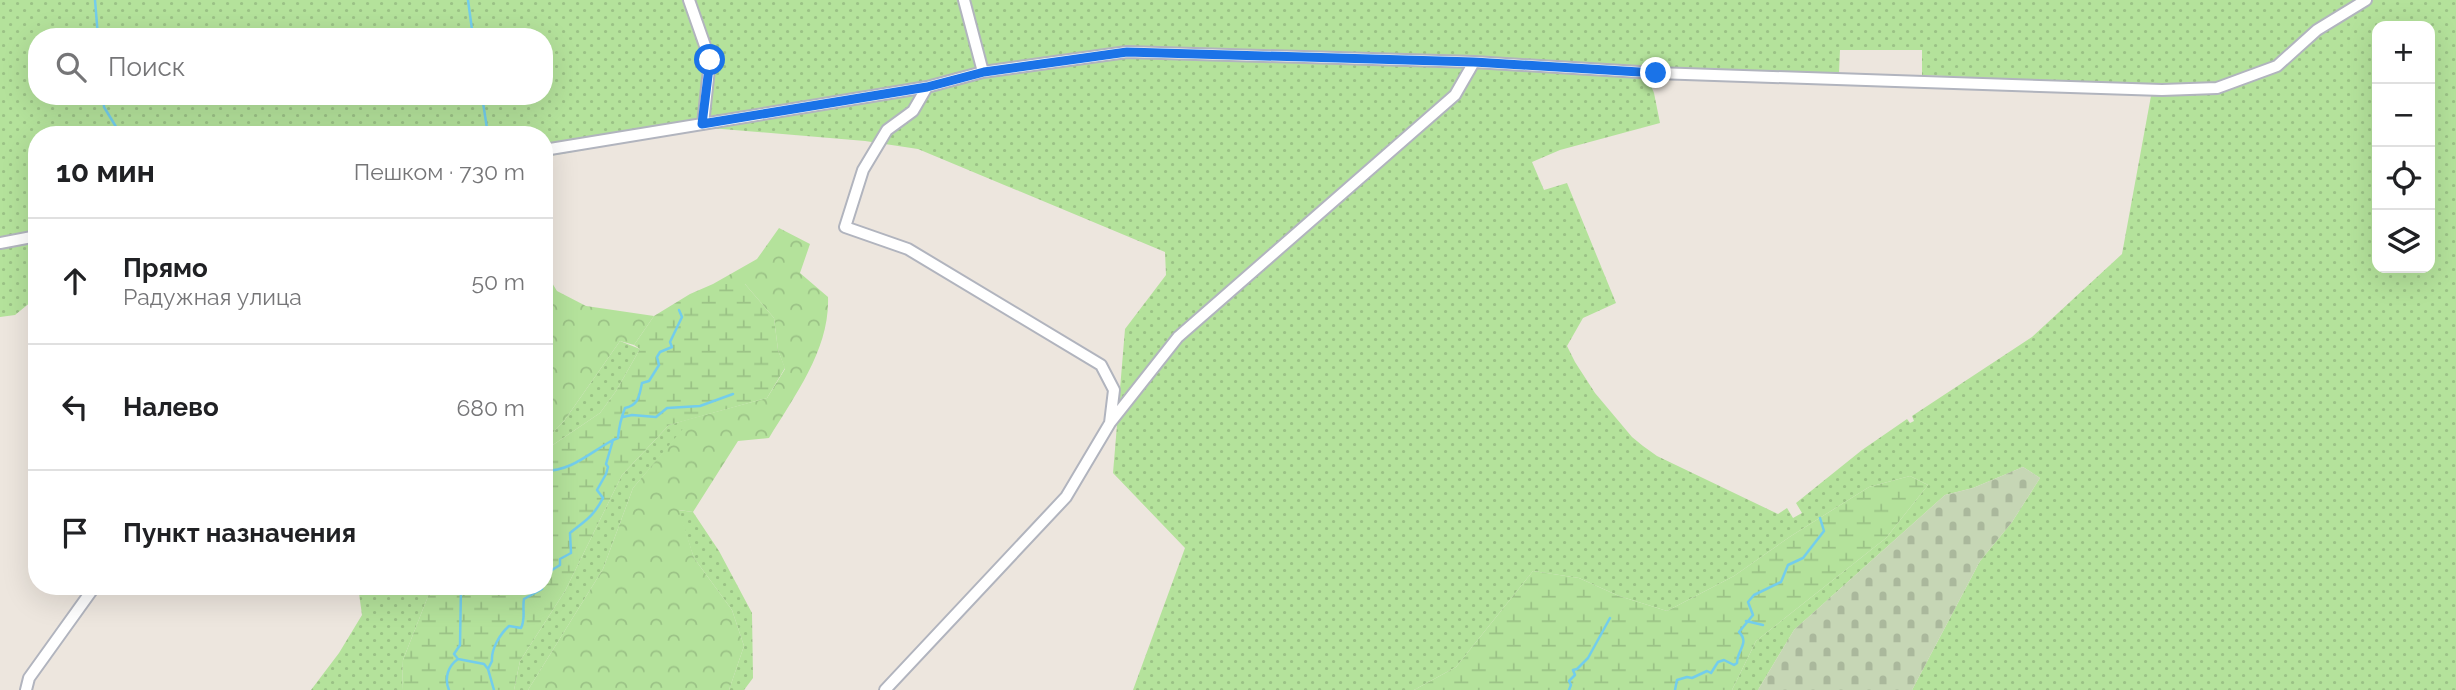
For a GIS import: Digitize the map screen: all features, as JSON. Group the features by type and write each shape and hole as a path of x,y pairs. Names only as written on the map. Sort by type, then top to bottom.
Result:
{"street":[{"path":"689,0 710,60 702,124"},
{"path":"964,0 984,72"},
{"path":"553,149 927,87 984,72 1127,52 1474,62 1669,73 2162,90 2217,88 2277,66 2317,30 2366,0"},
{"path":"885,690 1066,497 1110,423 1178,337 1455,95 1474,62"},
{"path":"927,87 913,111 887,130 863,170 845,227 908,249 1101,365 1114,390 1110,423"},
{"path":"0,243 28,238"},
{"path":"26,690 29,678 89,595"}],"green space":[{"path":"0,0 2456,0 2456,690 1912,690 1980,561 2012,522 2040,478 2023,467 1973,488 1945,495 1794,630 1758,690 1732,690 1756,641 1886,538 1928,485 1910,476 1869,487 1734,576 1667,611 1619,596 1579,578 1533,571 1456,667 1414,690 1133,690 1185,548 1113,473 1125,329 1166,275 1165,252 918,149 865,141 710,128 553,155 553,126 28,126 28,304 15,315 0,317","holes":["1840,50 1922,50 1922,75 2153,85 2122,254 2032,337 1912,416 1914,421 1910,423 1907,419 1862,450 1796,503 1802,513 1793,518 1787,508 1778,514 1657,456 1632,437 1595,393 1567,346 1583,318 1616,303 1567,183 1544,190 1532,162 1560,150 1660,123 1654,93 1643,66 1839,73"]},
{"path":"779,228 810,244 800,273 828,297 827,316 817,353 800,388 769,438 738,441 693,512 679,510 694,558 732,610 744,646 729,690 528,690 603,569 633,488 686,425 686,420 767,398 785,369 778,350 774,318 745,284 713,284 757,259"},
{"path":"713,284 745,284 774,318 778,350 785,368 767,398 669,425 622,475 565,591 520,661 514,690 402,690 403,660 428,595 553,595 553,445 600,413 640,349 634,345 654,316 690,294"},
{"path":"553,285 557,291 586,306 654,316 634,345 620,341 553,433"},
{"path":"620,341 640,349 600,413 553,445 553,433"},
{"path":"686,420 687,425 633,488 603,569 528,690 514,690 520,661 565,591 622,475 669,425"},
{"path":"2023,467 2040,478 2012,522 1980,561 1912,690 1758,690 1794,630 1945,495 1973,488"},
{"path":"1910,476 1928,485 1886,538 1756,641 1732,690 1414,690 1456,667 1533,571 1579,578 1619,596 1667,611 1734,576 1869,487"},
{"path":"678,510 693,512 719,551 752,613 753,678 744,690 729,690 744,646 732,610 694,558"},
{"path":"359,595 428,595 403,660 402,690 311,690 339,653 362,615"}],"waterway":[{"path":"95,0 97,28"},
{"path":"468,0 472,28"},
{"path":"104,105 116,126"},
{"path":"483,105 487,126"},
{"path":"553,569 560,565 560,559 571,553 570,533 592,514 603,498 597,490 606,474 606,464 613,440 618,438 625,408 638,399 642,383 649,381 659,365 657,357 660,352 672,347 670,342 682,317 679,310"},
{"path":"623,417 656,417 667,408 700,406 733,394"},
{"path":"553,470 572,465 613,440"},
{"path":"1675,690 1677,680 1692,678 1707,671 1711,673 1718,662 1724,660 1734,665 1737,663 1743,643 1739,632 1753,615 1748,602 1754,595 1781,582 1788,565 1803,558 1824,531 1820,518"},
{"path":"458,659 454,654 460,645 461,595"},
{"path":"494,690 488,669 493,652 502,633 509,626 521,628 524,599 531,595"},
{"path":"1569,690 1569,681 1575,675 1573,670 1588,658 1610,618"},
{"path":"1746,621 1763,625"},
{"path":"449,690 448,673 458,659 484,664 488,669"}],"route":[{"path":"710,60 702,124 927,87 984,72 1127,52 1474,62 1656,73"}]}
